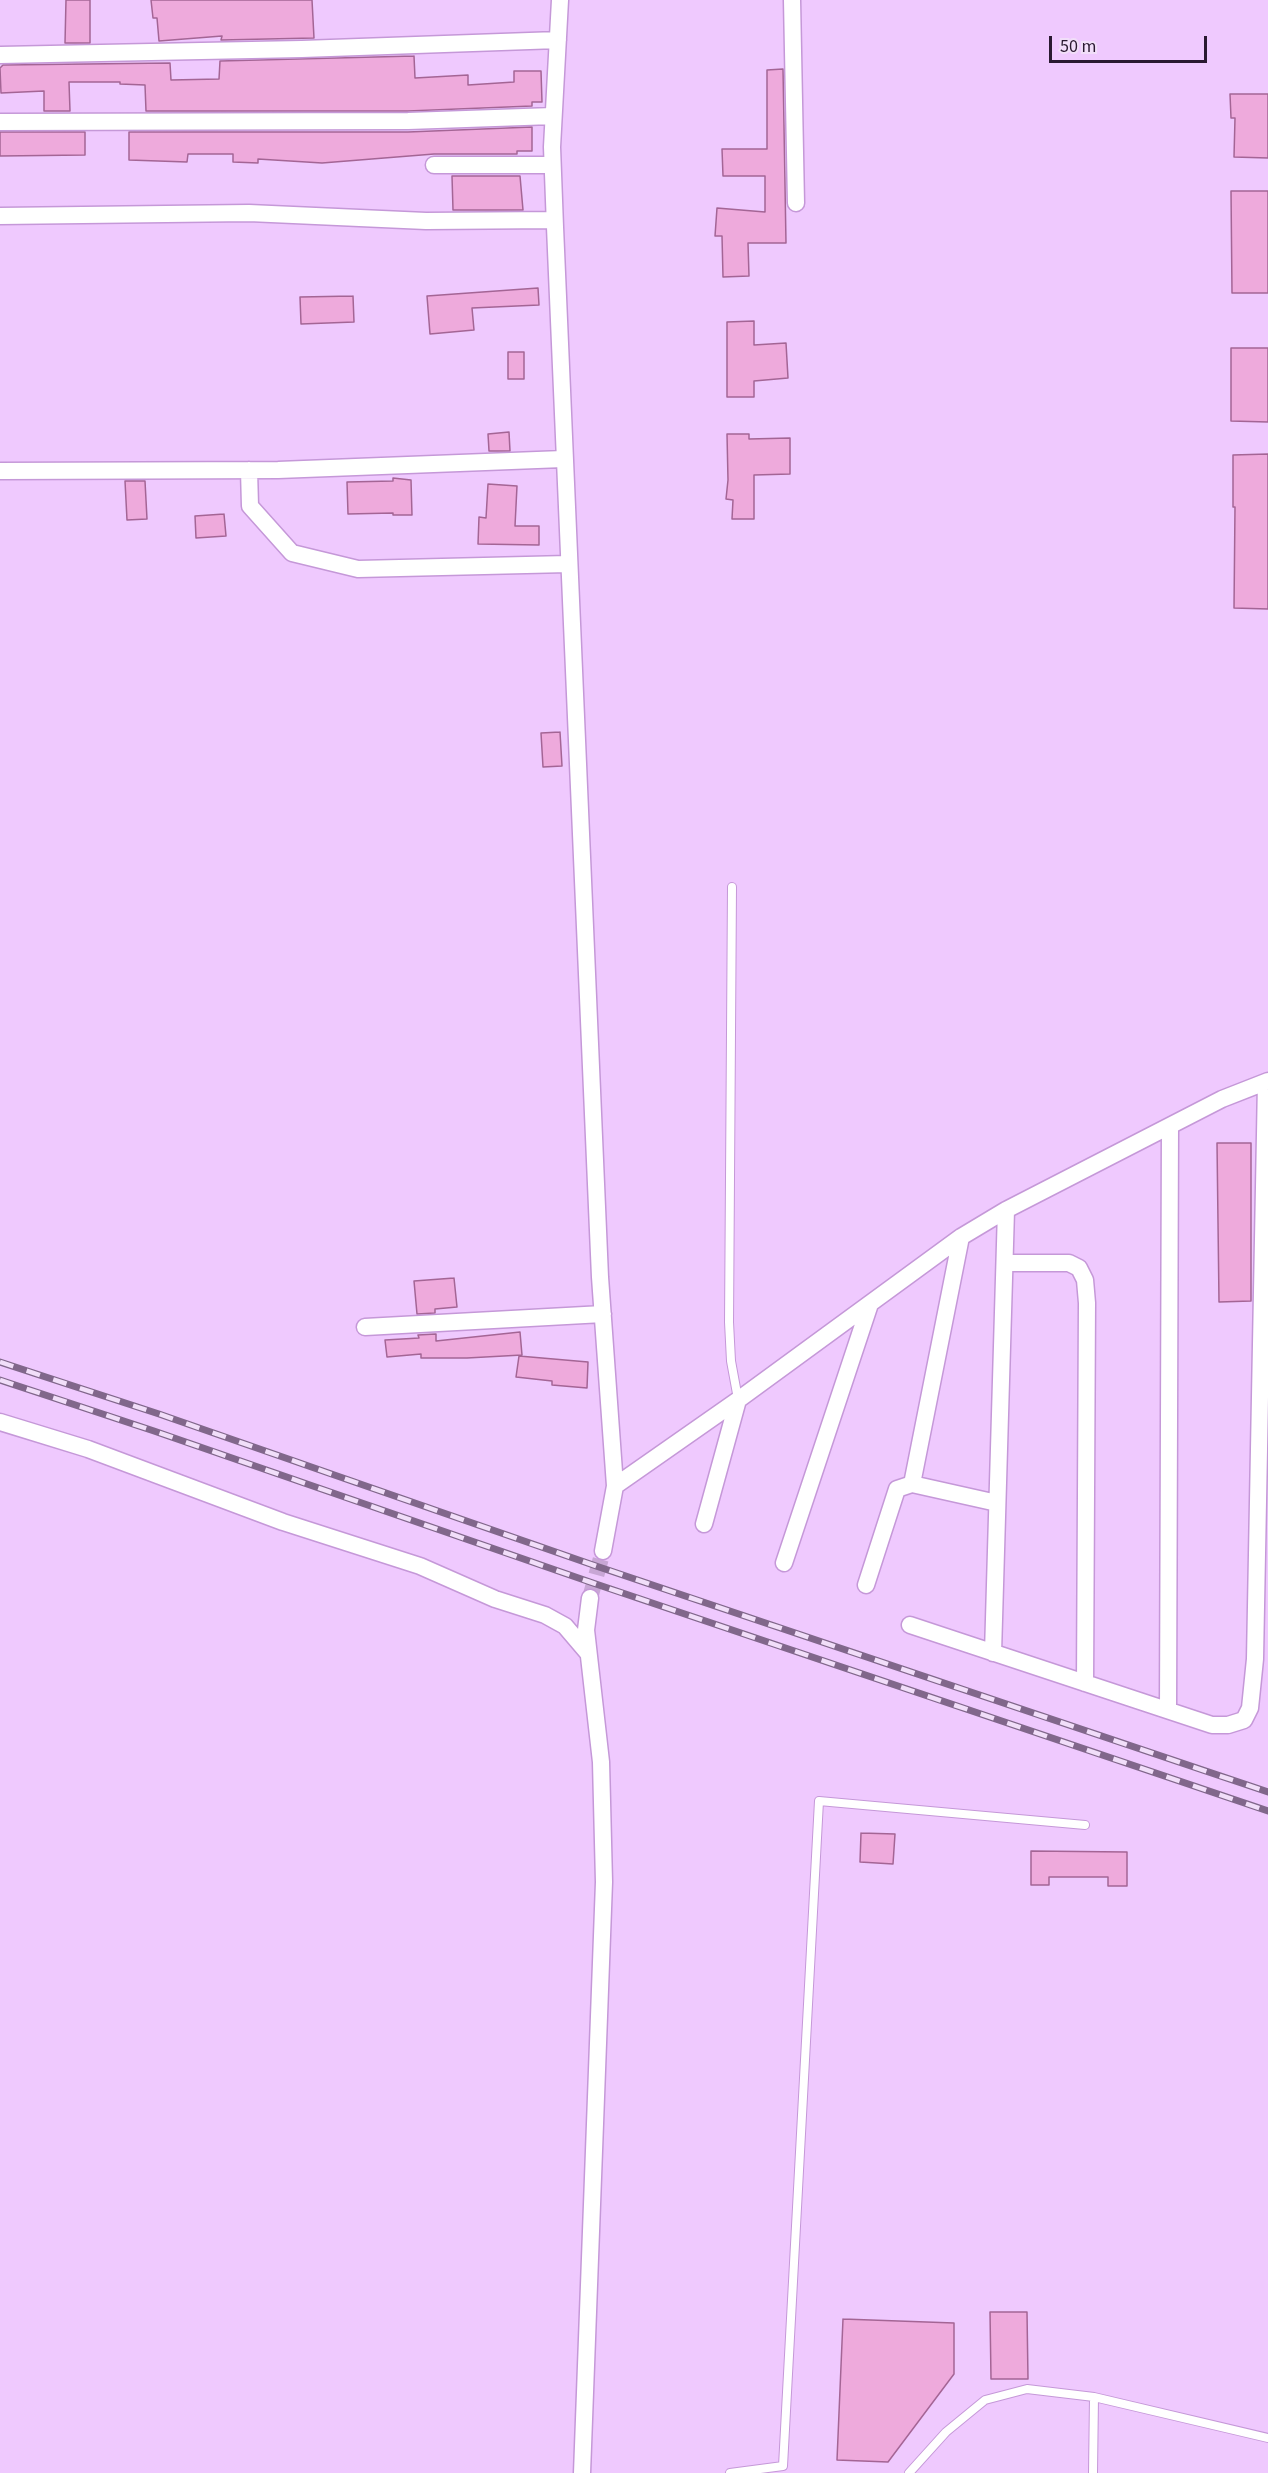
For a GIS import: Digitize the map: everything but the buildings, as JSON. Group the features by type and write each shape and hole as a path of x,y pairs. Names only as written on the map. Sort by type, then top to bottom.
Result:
{"street":[{"path":"560,0 553,116 554,220 603,1314 615,1486 603,1551"},
{"path":"792,0 796,203"},
{"path":"0,55 302,49 558,40"},
{"path":"0,122 396,121 553,116"},
{"path":"434,165 552,165"},
{"path":"0,216 249,213 426,221 554,220"},
{"path":"0,471 249,470 563,459"},
{"path":"249,470 250,506 292,553 358,569 568,564"},
{"path":"615,1486 738,1400 961,1237 1006,1210 1222,1099 1267,1081 1255,1647 1250,1708 1244,1720 1228,1725 1212,1725 910,1625"},
{"path":"1168,1710 1170,1126"},
{"path":"993,1653 1006,1210"},
{"path":"912,1484 961,1237"},
{"path":"1005,1263 1069,1263 1079,1268 1085,1280 1088,1303 1085,1683"},
{"path":"784,1563 870,1304"},
{"path":"365,1326 603,1314"},
{"path":"704,1524 738,1400"},
{"path":"0,1422 78,1445 284,1522 420,1566 495,1599 545,1615 565,1626 589,1654"},
{"path":"866,1585 895,1492 901,1486 912,1484 998,1503"},
{"path":"582,2473 604,1882 601,1762 586,1630 590,1598"}],"lane":[{"path":"732,887 729,1322 731,1361 738,1400"},
{"path":"730,2473 783,2466 819,1801 1085,1825"},
{"path":"909,2473 946,2432 985,2400 1027,2390 1094,2397 1268,2438"},
{"path":"1093,2473 1094,2397"}],"tunnel":[{"path":"590,1598 603,1551"}],"railway":[{"path":"0,1362 159,1414 596,1566 1268,1792"},
{"path":"0,1380 1268,1811"}]}
